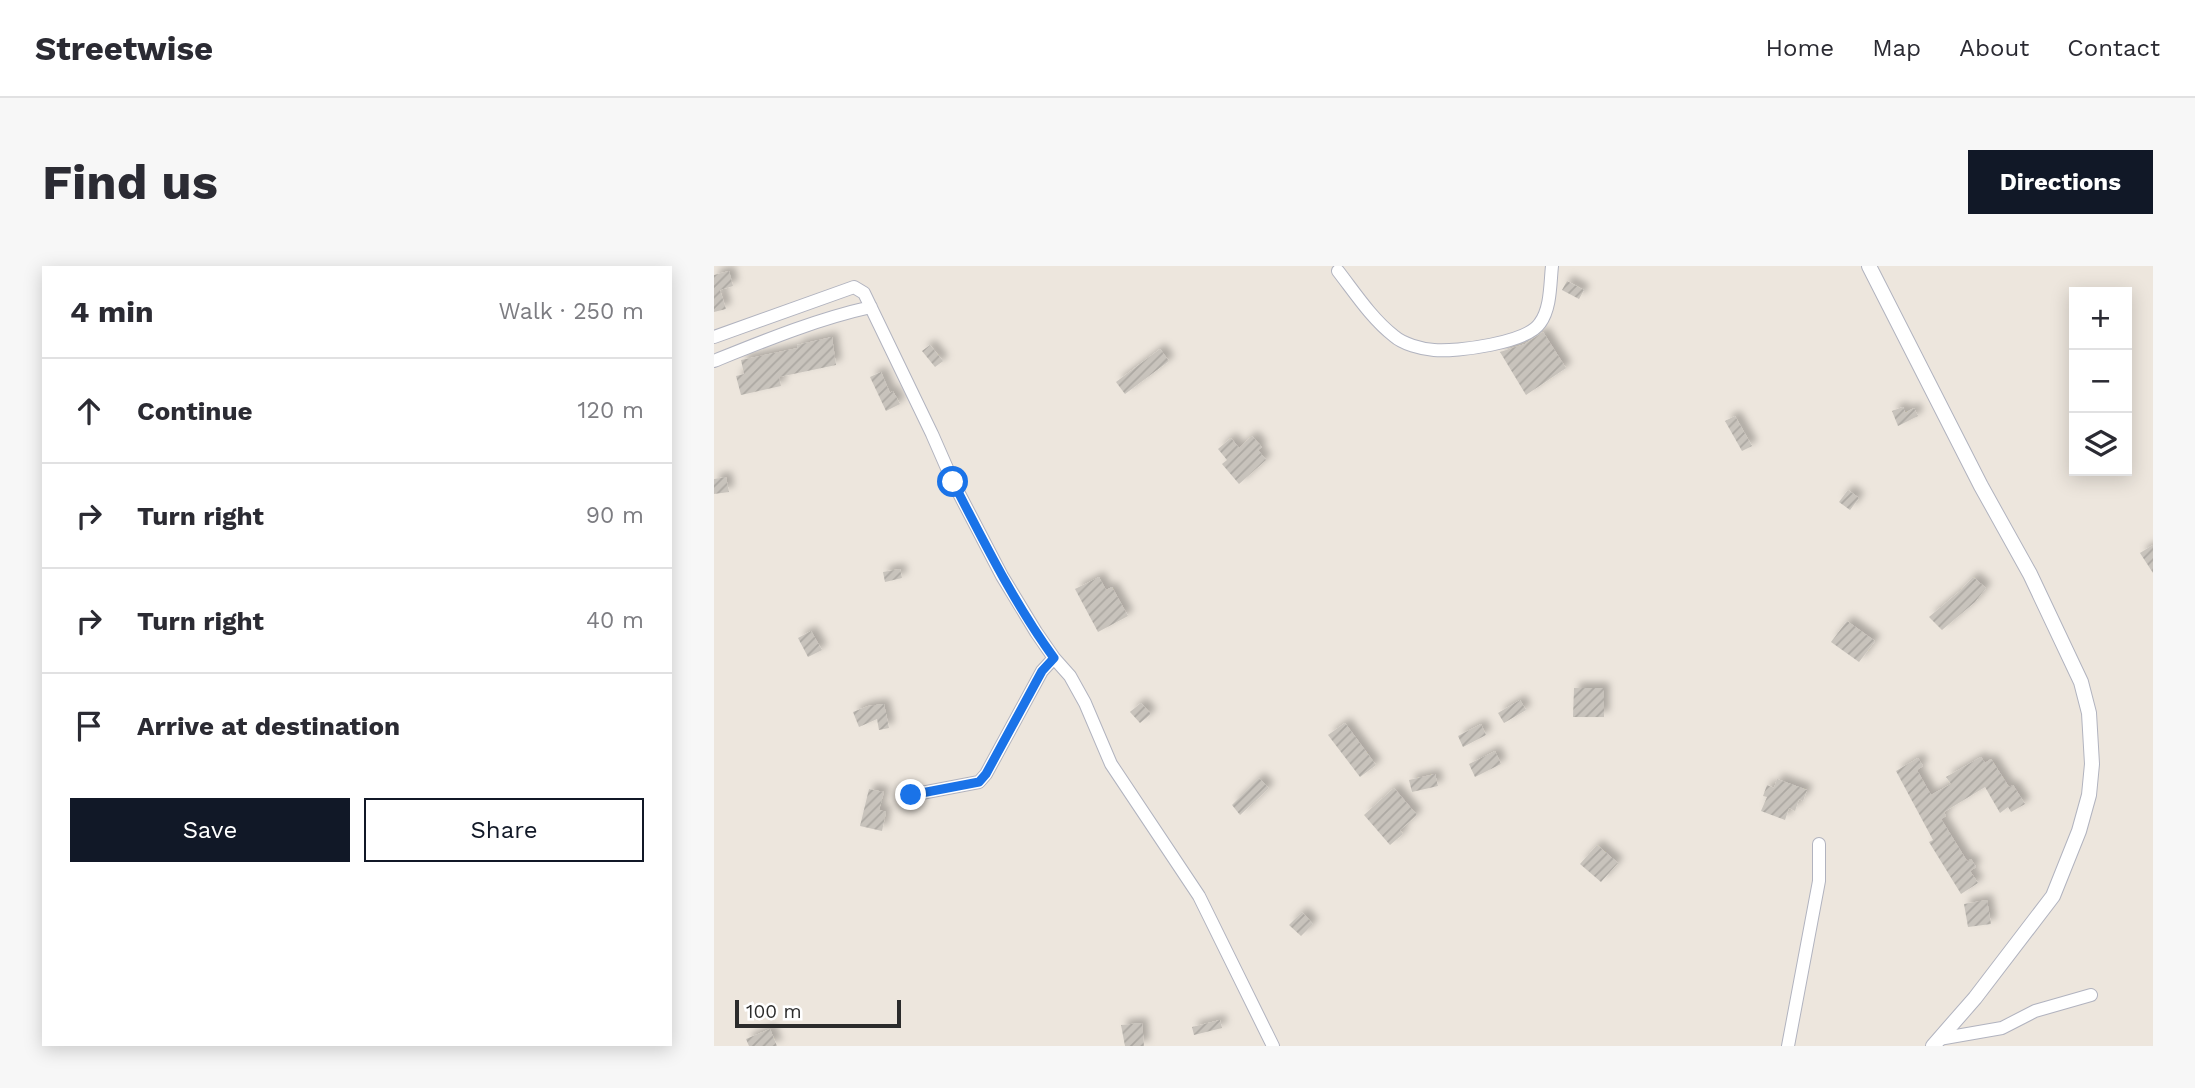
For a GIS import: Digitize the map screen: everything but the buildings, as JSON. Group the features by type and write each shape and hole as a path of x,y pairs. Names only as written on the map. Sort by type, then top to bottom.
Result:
{"street":[{"path":"1338,271 1394,337 1433,350 1488,345 1528,334 1539,325 1546,311 1552,266"},
{"path":"1869,266 1981,486 2030,574 2081,682 2089,713 2092,764 2089,795 2079,831 2053,896 1975,998 1936,1042"},
{"path":"714,337 853,287 863,293 953,482 1002,576 1035,632 1070,676 1085,703 1111,764 1199,896 1273,1046"},
{"path":"714,360 790,331 871,307"},
{"path":"911,795 979,782 997,755 1042,671 1054,658"},
{"path":"1788,1046 1819,881 1819,844"},
{"path":"1936,1042 2002,1028 2035,1011 2091,995"}],"route":[{"path":"911,795 979,782 986,774 1042,671 1054,658 1035,632 1002,576 953,482"}]}
